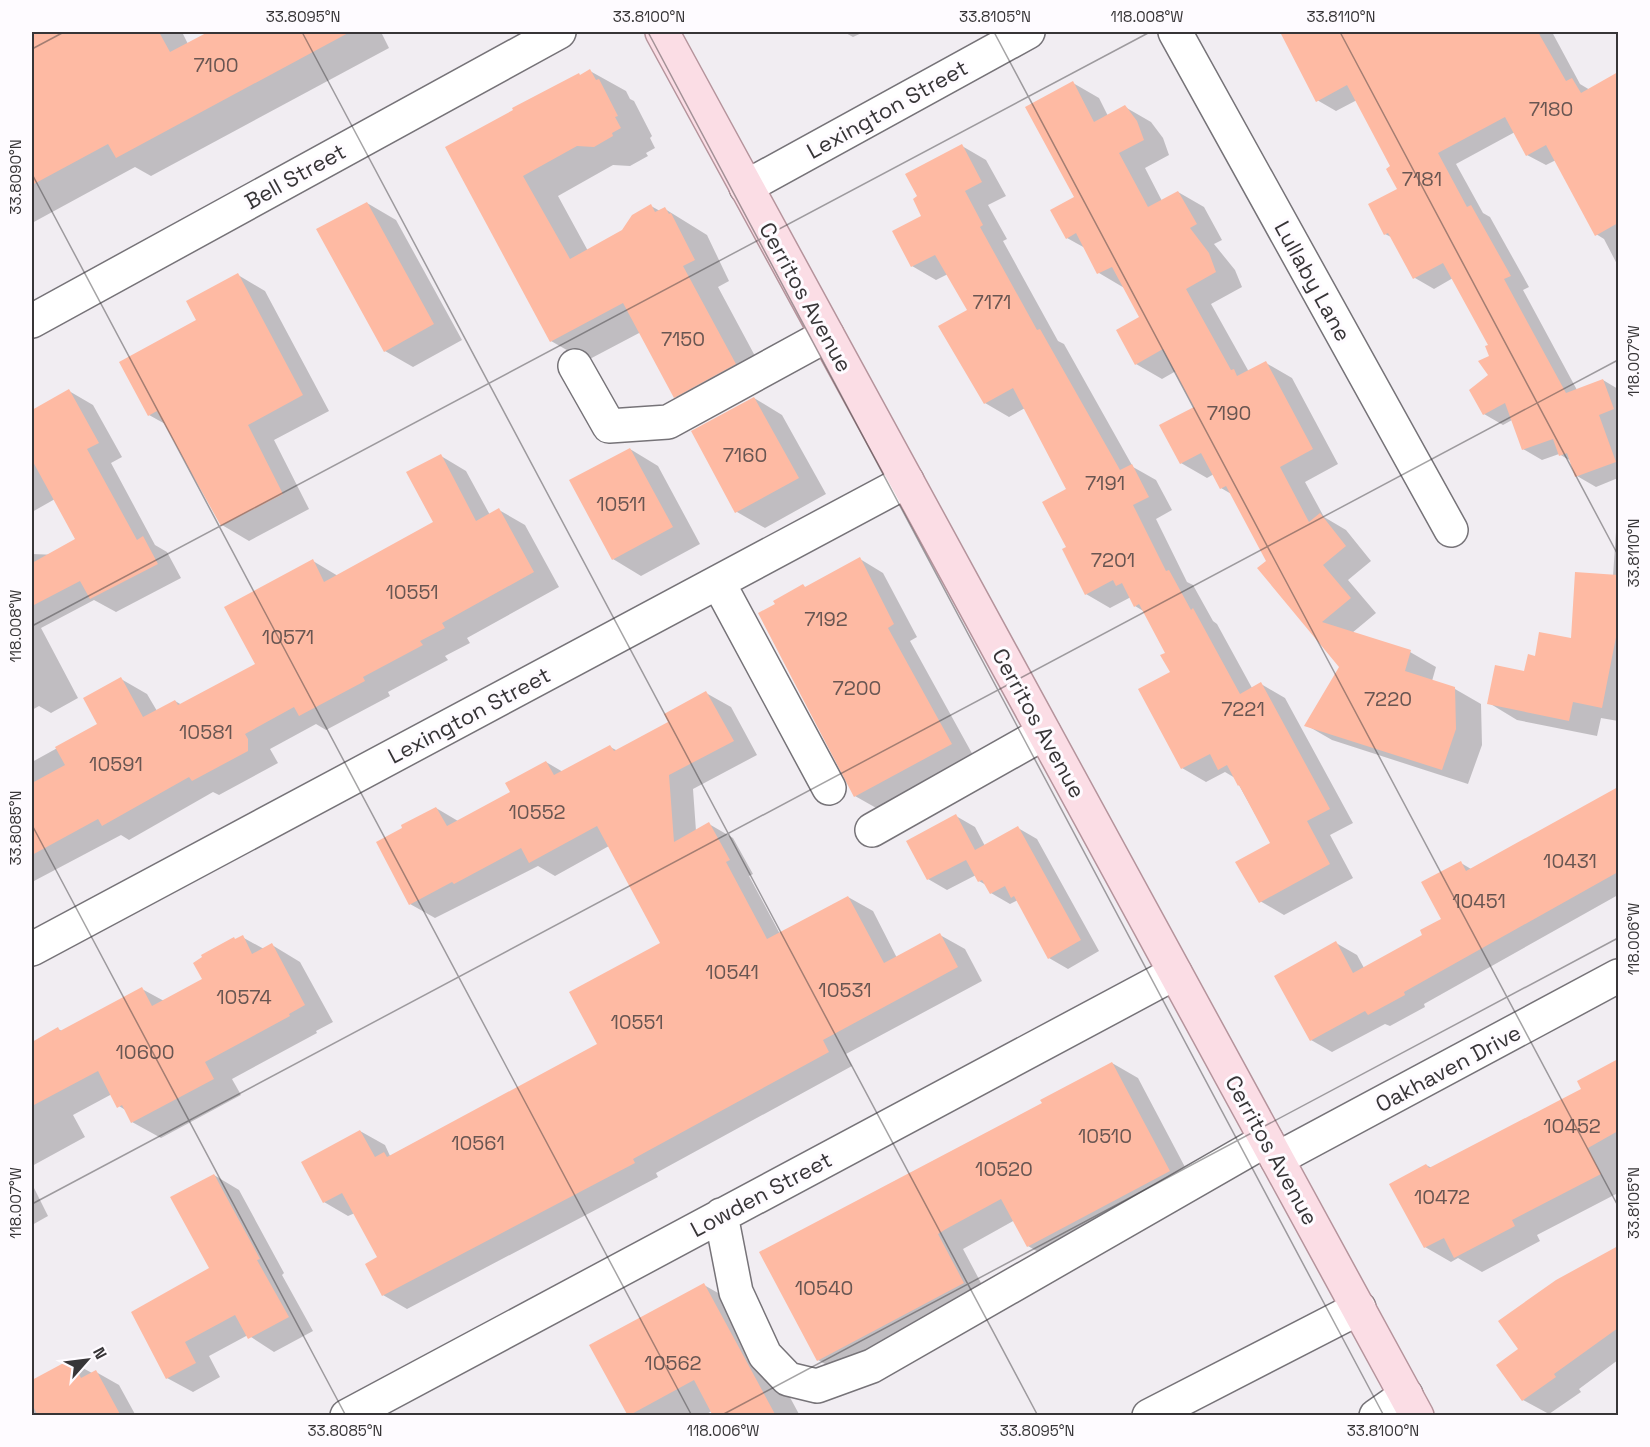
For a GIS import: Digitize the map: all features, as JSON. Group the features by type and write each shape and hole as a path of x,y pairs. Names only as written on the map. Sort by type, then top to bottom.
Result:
{"main road":[{"name":"Cerritos Avenue","path":"662,32 1411,1406"}],"street":[{"name":"Bell Street","path":"32,321 559,32"},
{"name":"Lexington Street","path":"746,187 1028,32"},
{"name":"Lullaby Lane","path":"1174,32 1451,530"},
{"path":"575,366 609,426 668,422 827,334"},
{"name":"Lexington Street","path":"32,949 907,481"},
{"path":"718,582 829,788"},
{"path":"872,830 1044,733"},
{"name":"Lowden Street","path":"347,1416 1175,973"},
{"name":"Oakhaven Drive","path":"721,1215 736,1292 765,1355 788,1379 817,1386 872,1366 1272,1149 1618,976"},
{"path":"1149,1416 1359,1308"},
{"path":"1376,1416 1411,1406"}],"building":[{"path":"32,32 159,32 170,52 208,32 350,32 116,158 108,144 32,185"},
{"path":"1280,32 1538,32 1566,81 1572,78 1581,93 1618,72 1618,223 1595,236 1546,145 1526,156 1505,117 1438,153 1467,207 1471,205 1511,276 1504,279 1566,393 1603,379 1614,409 1599,415 1616,462 1575,477 1567,453 1559,456 1553,439 1522,450 1505,403 1483,415 1469,390 1488,375 1478,361 1489,356 1485,346 1488,345 1443,263 1413,279 1388,233 1384,235 1368,204 1397,189 1386,169 1390,166 1347,85 1316,102"},
{"path":"590,69 596,80 599,79 618,116 615,117 621,128 612,133 613,136 594,147 577,146 523,176 570,259 622,230 632,215 651,204 655,212 665,207 669,214 671,213 695,260 683,266 736,364 674,398 623,303 550,342 445,147 513,110 512,108"},
{"path":"1073,81 1094,122 1125,105 1137,121 1144,140 1119,153 1148,207 1178,191 1197,224 1190,228 1209,253 1216,272 1186,289 1231,370 1234,369 1237,376 1266,361 1313,449 1280,467 1309,522 1320,513 1346,546 1323,565 1351,598 1322,622 1411,650 1405,671 1455,687 1456,729 1442,770 1304,726 1339,667 1257,568 1266,561 1226,486 1220,489 1201,453 1180,464 1159,425 1194,407 1163,349 1135,365 1116,330 1139,317 1112,267 1097,274 1076,233 1066,239 1050,210 1074,197 1025,107"},
{"path":"962,144 982,182 965,191 983,225 980,227 1037,330 1040,329 1120,470 1132,464 1149,497 1133,505 1166,571 1169,570 1191,610 1193,608 1240,694 1261,682 1330,809 1307,821 1330,864 1259,903 1235,862 1270,843 1239,785 1227,765 1218,770 1210,754 1181,769 1138,689 1170,672 1160,655 1165,653 1139,604 1134,607 1122,583 1116,586 1113,580 1085,595 1062,549 1066,547 1042,502 1066,489 1013,388 984,404 938,326 967,310 935,255 911,267 892,231 921,216 913,199 917,196 905,174"},
{"path":"367,202 434,324 384,352 316,229"},
{"path":"238,273 303,395 248,425 283,494 221,526 157,411 148,416 119,362 196,320 186,301"},
{"path":"69,389 99,443 87,449 137,540 143,536 158,564 90,599 80,581 32,606 32,563 75,539 32,460 32,410"},
{"path":"754,397 799,478 735,513 691,431"},
{"path":"630,448 673,527 612,560 569,480"},
{"path":"441,454 476,521 499,508 534,572 442,623 445,628 420,641 423,645 363,677 365,681 299,716 294,707 245,734 248,739 248,751 192,781 189,777 102,826 98,819 32,855 32,783 65,765 55,747 97,724 83,698 121,677 143,717 175,700 178,705 255,664 224,607 313,559 324,582 433,522 406,472"},
{"path":"860,557 894,624 888,628 952,744 854,797 758,613 775,604 773,601 803,584 805,587"},
{"path":"1575,572 1618,575 1618,627 1602,708 1573,702 1569,721 1487,704 1495,665 1524,671 1528,654 1535,656 1539,632 1571,638"},
{"path":"706,691 734,741 669,775 674,842 709,822 730,860 726,862 767,939 848,896 884,963 940,933 958,967 823,1040 829,1052 633,1159 635,1163 382,1296 365,1264 377,1257 342,1193 323,1203 301,1162 360,1130 375,1157 384,1152 387,1157 597,1044 569,992 660,943 597,826 529,863 521,848 409,905 376,842 402,828 401,825 436,807 447,826 510,792 505,783 546,761 554,775 610,745 614,751 668,722 664,714"},
{"path":"1618,787 1618,872 1404,992 1405,995 1368,1015 1365,1011 1310,1041 1274,976 1336,941 1353,973 1422,935 1420,930 1441,919 1421,882 1461,861 1466,871"},
{"path":"956,814 975,850 1018,826 1081,940 1048,959 1014,896 1011,898 1005,886 990,894 982,880 978,882 966,860 927,880 906,841"},
{"path":"243,935 252,954 272,943 305,1005 289,1014 290,1016 205,1062 214,1079 131,1123 122,1105 117,1108 98,1071 32,1106 32,1042 58,1027 60,1031 142,987 152,1006 202,979 193,963 202,957 201,955 234,937 235,939"},
{"path":"1618,1059 1618,1131 1588,1148 1601,1174 1512,1220 1515,1226 1454,1258 1444,1238 1424,1248 1389,1184 1426,1164 1429,1168 1581,1089 1577,1081"},
{"path":"1112,1062 1170,1171 1027,1247 1001,1199 938,1234 964,1283 817,1361 759,1252 1042,1103 1040,1100"},
{"path":"214,1174 260,1259 257,1260 289,1317 248,1339 235,1315 185,1342 196,1363 166,1379 131,1312 209,1268 170,1197"},
{"path":"1618,1246 1618,1328 1554,1374 1556,1377 1522,1401 1496,1365 1518,1349 1498,1321 1556,1280"},
{"path":"704,1283 776,1416 713,1416 694,1380 628,1416 589,1345"},
{"path":"71,1359 81,1378 96,1370 121,1416 38,1416 32,1404 32,1380"}]}
